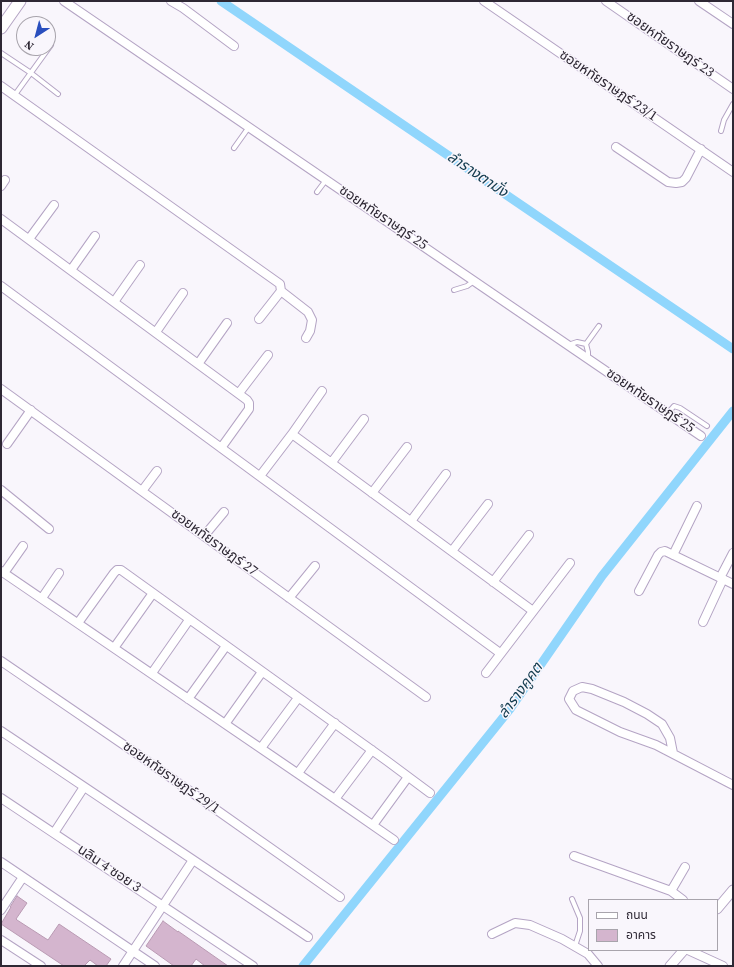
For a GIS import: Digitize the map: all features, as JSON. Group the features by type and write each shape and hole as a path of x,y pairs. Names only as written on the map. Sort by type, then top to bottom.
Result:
{"main road":[{"path":"1,28 20,1"}],"street":[{"name":"ซอยหทัยราษฎร์ 25","path":"64,1 701,436"},
{"path":"171,1 183,8 234,46"},
{"name":"ซอยหทัยราษฎร์ 23/1","path":"484,1 733,172"},
{"name":"ซอยหทัยราษฎร์ 23","path":"606,1 733,89"},
{"path":"699,1 733,24"},
{"path":"1,86 280,284 281,291 308,312 312,320 310,331 306,338"},
{"path":"616,147 668,182 676,183 682,182 686,178 701,149"},
{"path":"29,239 54,205"},
{"path":"1,219 239,393 249,403 249,409 221,448"},
{"path":"71,270 95,236"},
{"path":"114,302 140,265"},
{"path":"1,286 500,653"},
{"path":"259,319 281,291"},
{"path":"156,332 183,293"},
{"path":"198,364 227,323"},
{"path":"239,393 268,355"},
{"name":"ซอยหทัยราษฎร์ 27","path":"1,389 426,697"},
{"path":"260,476 322,391"},
{"path":"7,444 31,410"},
{"path":"332,462 364,419"},
{"path":"292,434 533,611"},
{"path":"372,493 407,447"},
{"path":"142,491 157,471"},
{"path":"410,521 446,474"},
{"path":"1,490 49,529"},
{"path":"452,552 488,504"},
{"path":"673,555 697,506"},
{"path":"204,536 224,512"},
{"path":"493,582 529,535"},
{"path":"23,546 3,572 394,840"},
{"path":"639,591 658,555 665,551 733,584"},
{"path":"703,622 733,553"},
{"path":"486,673 570,563"},
{"path":"290,598 315,566"},
{"path":"78,623 117,570 121,570 430,793"},
{"path":"42,598 60,573"},
{"path":"114,648 153,593"},
{"path":"152,673 189,620"},
{"path":"188,699 226,646"},
{"name":"ซอยหทัยราษฎร์ 29/1","path":"1,661 143,758 340,897"},
{"path":"225,724 262,672"},
{"path":"673,753 670,738 662,724 647,714 624,702 592,689 582,687 573,691 569,699 576,710 620,732 673,753 733,785"},
{"path":"261,748 298,698"},
{"path":"298,773 335,724"},
{"path":"1,731 308,937"},
{"path":"336,799 372,750"},
{"path":"373,825 408,777"},
{"path":"54,833 84,787"},
{"name":"นลิน 4 ซอย 3","path":"1,798 253,966"},
{"path":"574,856 671,891 682,899"},
{"path":"123,966 134,952 193,860"},
{"path":"1,862 155,966"},
{"path":"671,891 685,868"},
{"path":"1,910 23,877"},
{"path":"718,908 732,893"},
{"path":"492,934 515,923 530,925 575,946 588,954 598,966"},
{"path":"1,940 41,966"},
{"path":"670,966 683,951"},
{"path":"690,951 723,966"}],"lane":[{"path":"1,53 31,73 58,94"},
{"path":"14,96 43,56"},
{"path":"721,131 724,120 733,104"},
{"path":"234,148 249,127"},
{"path":"317,192 326,180"},
{"path":"454,290 467,286 474,280"},
{"path":"588,358 586,344 599,326"},
{"path":"568,344 576,342 586,344"},
{"path":"668,413 674,406 680,408 707,426"},
{"path":"572,899 580,918 580,931 575,946"}],"building":[{"path":"17,896 27,903 16,919 17,920 48,940 59,924 111,959 106,966 98,966 90,960 84,966 64,966 1,924"},
{"path":"163,921 228,966 205,966 196,959 191,966 174,966 146,946"}],"waterway":[{"name":"ลำรางตามั่ง","path":"221,1 733,349"},
{"name":"ลำรางคูคต","path":"303,966 510,709 602,576 733,411"}]}
